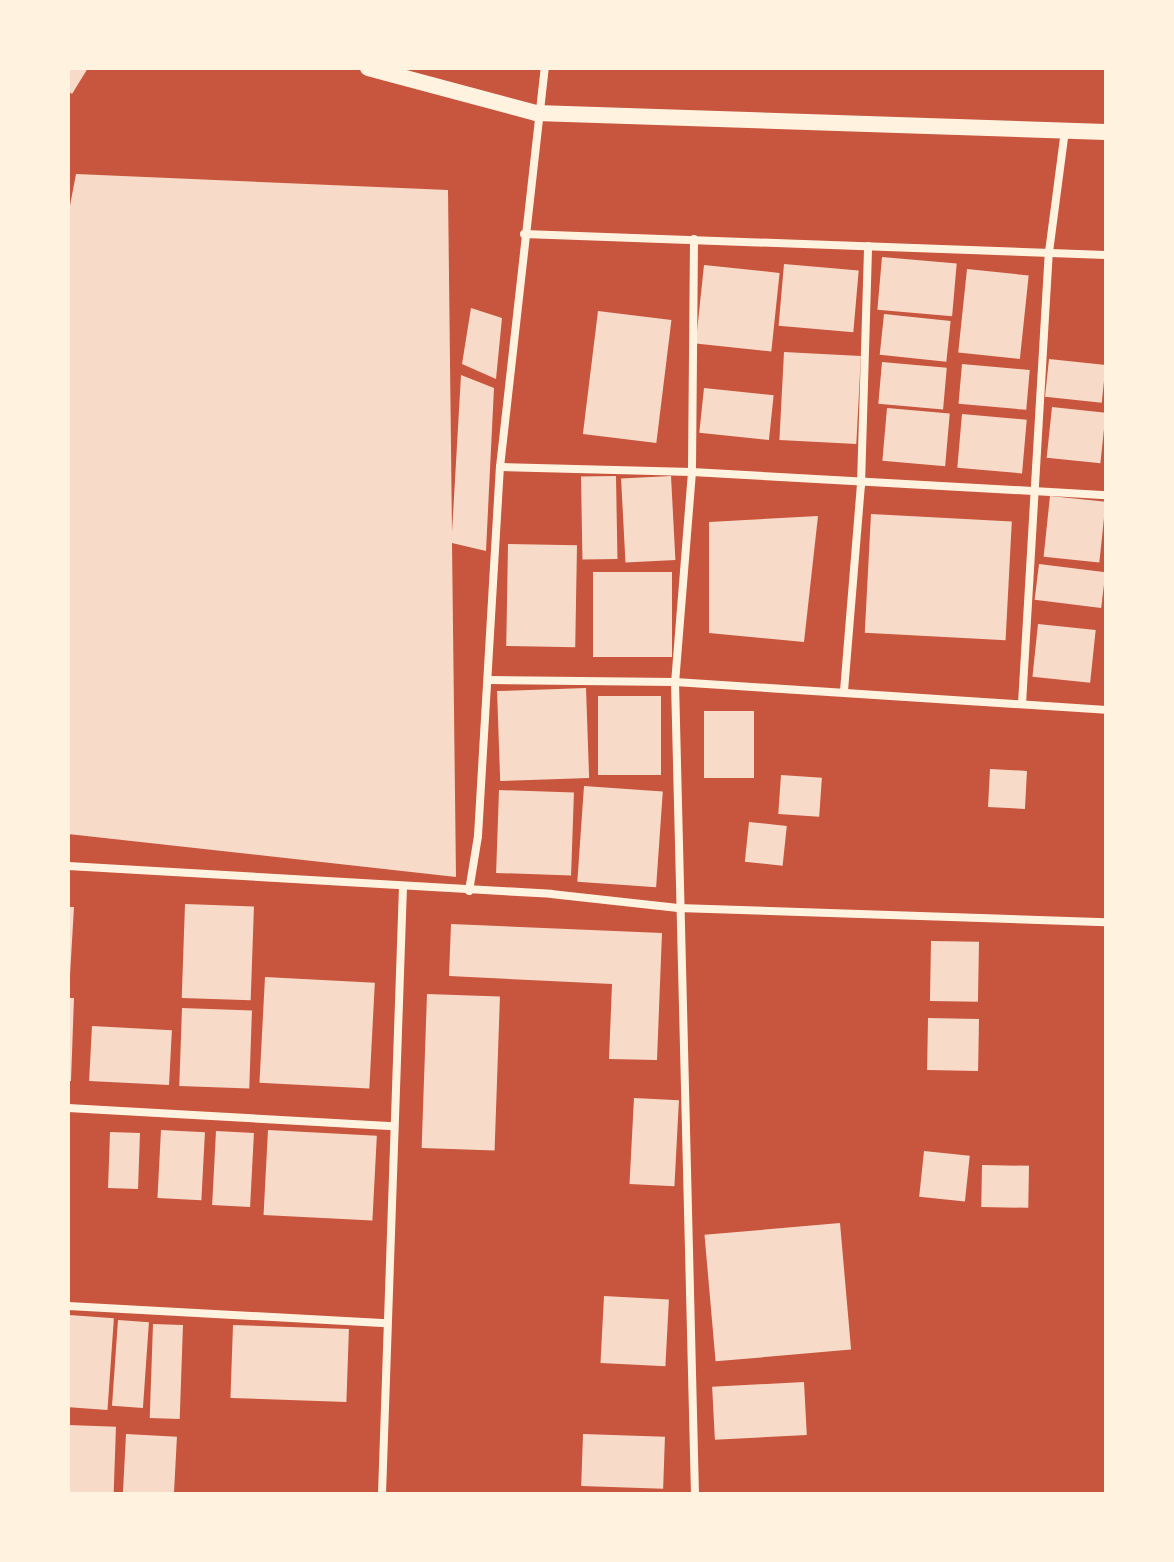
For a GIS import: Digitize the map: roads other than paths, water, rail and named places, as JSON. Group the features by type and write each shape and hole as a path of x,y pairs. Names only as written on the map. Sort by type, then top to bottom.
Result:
{"main road":[{"path":"368,68 536,113 1106,132"}],"street":[{"path":"469,891 478,836 500,467 536,113 545,68"},
{"path":"1022,704 1049,252 1065,131"},
{"path":"524,234 1106,255"},
{"path":"694,239 692,472 675,682 678,908 695,1494"},
{"path":"844,691 861,485 868,246"},
{"path":"500,467 692,472 861,485 1106,495"},
{"path":"489,680 675,682 1106,710"},
{"path":"68,866 469,891 678,908 1106,922"},
{"path":"382,1494 403,888"},
{"path":"68,1108 394,1126"},
{"path":"68,1306 387,1323"}]}
